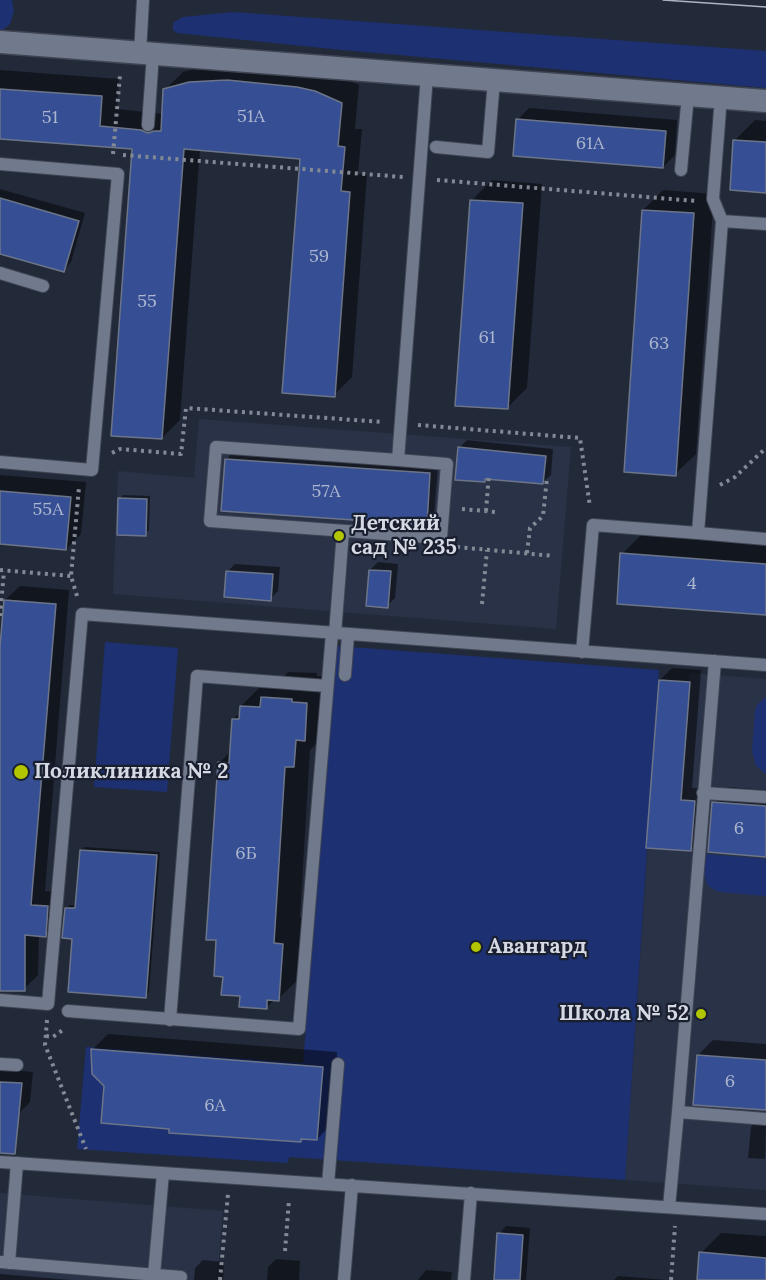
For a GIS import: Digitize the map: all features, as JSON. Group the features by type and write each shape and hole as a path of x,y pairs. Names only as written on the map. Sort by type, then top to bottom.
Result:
{"street":[{"path":"0,42 766,101"}],"lane":[{"path":"143,0 148,125"},
{"path":"398,460 427,75"},
{"path":"436,147 488,152 494,80"},
{"path":"681,170 688,95"},
{"path":"698,533 722,221 713,199 721,98"},
{"path":"0,164 118,174 92,470 0,462"},
{"path":"722,221 766,224"},
{"path":"0,273 44,286"},
{"path":"216,447 398,460 447,464 441,538 210,521 216,447"},
{"path":"582,652 592,525 766,539"},
{"path":"68,1011 299,1029 327,687 343,531"},
{"path":"0,1000 48,1004 82,614 766,665"},
{"path":"345,675 348,635"},
{"path":"673,1207 678,1112 715,662"},
{"path":"170,1020 197,676 327,687"},
{"path":"704,793 766,797"},
{"path":"0,1064 17,1065"},
{"path":"328,1184 338,1064"},
{"path":"678,1112 766,1119"},
{"path":"0,1162 766,1214"},
{"path":"17,1163 4,1263 110,1276 181,1277"},
{"path":"154,1275 163,1173"},
{"path":"344,1280 352,1185"},
{"path":"464,1280 471,1193"}],"path":[{"path":"112,173 120,66"},
{"path":"114,154 714,203"},
{"path":"401,423 580,438 592,525"},
{"path":"701,495 735,477 766,448"},
{"path":"81,468 71,576 82,614"},
{"path":"486,511 489,474"},
{"path":"527,553 530,528 543,516 547,478"},
{"path":"444,507 496,512"},
{"path":"441,538 448,546 554,556"},
{"path":"482,604 487,550"},
{"path":"2,570 71,576"},
{"path":"0,577 2,570"},
{"path":"0,616 2,570"},
{"path":"45,1045 87,1150 85,1168"},
{"path":"220,1280 230,1177"},
{"path":"285,1251 290,1181"},
{"path":"671,1280 673,1207"}],"shaded area":[{"path":"0,0 12,0 14,11 10,24 0,32"},
{"path":"233,12 766,51 766,88 332,49 177,33 173,30 173,23 183,17"},
{"name":"Детский сад № 235","path":"199,419 571,447 556,629 113,594 118,471 194,478"},
{"path":"105,642 178,648 167,792 94,787"},
{"name":"Авангард","path":"337,646 659,670 625,1180 289,1157 288,1163 77,1149 86,1047 303,1063"},
{"name":"Школа № 52","path":"690,673 766,679 766,1190 625,1180 659,680 689,682"},
{"path":"766,697 766,774 756,766 752,751 755,711 757,705"},
{"path":"705,854 766,859 766,896 720,892 711,888 704,874"},
{"path":"0,1193 223,1211 217,1280 0,1280"}],"building":[{"path":"227,80 297,87 315,91 342,103 338,146 345,147 341,191 350,192 335,397 282,393 300,159 184,149 162,439 111,436 132,149 0,139 0,89 102,96 100,126 141,130 148,133 161,131 163,89 189,82"},
{"path":"516,119 666,131 663,168 513,156"},
{"path":"733,140 766,142 766,193 730,190"},
{"path":"0,198 79,221 64,272 0,254"},
{"path":"470,200 523,203 508,409 455,406"},
{"path":"642,210 694,213 676,476 624,472"},
{"path":"458,447 546,456 543,484 485,479 485,482 455,480"},
{"path":"225,459 430,473 427,525 221,511"},
{"path":"0,491 71,497 66,550 0,544"},
{"path":"118,498 147,499 146,536 117,535"},
{"path":"620,553 766,564 766,615 617,604"},
{"path":"369,570 391,571 388,608 366,606"},
{"path":"226,571 273,574 271,601 224,597"},
{"name":"Поликлиника № 2","path":"4,600 56,604 31,905 48,906 46,937 25,935 25,991 0,991 0,646"},
{"path":"659,680 690,682 681,800 695,801 691,851 646,848"},
{"path":"261,697 292,699 292,702 307,703 305,741 296,740 294,767 285,767 274,943 283,944 279,1001 267,1000 267,1009 239,1007 240,996 221,995 223,977 214,976 216,940 206,940 218,762 229,763 232,719 239,719 240,706 260,707"},
{"path":"712,802 766,806 766,857 708,852"},
{"path":"80,850 157,855 146,998 68,992 72,939 62,938 65,908 75,908"},
{"path":"91,1049 323,1067 317,1140 301,1139 301,1142 169,1133 169,1129 101,1123 104,1086 92,1074"},
{"path":"697,1055 766,1060 766,1110 693,1105"},
{"path":"0,1082 22,1083 15,1154 0,1153"},
{"path":"497,1233 523,1235 520,1280 494,1280"},
{"path":"699,1252 766,1258 766,1280 697,1280"}],"tram line":[{"path":"663,0 766,7"}],"place":[{"name":"Детский сад № 235","path":"339,536"},
{"name":"Поликлиника № 2","path":"21,772"},
{"name":"Авангард","path":"476,947"},
{"name":"Школа № 52","path":"701,1014"}]}
